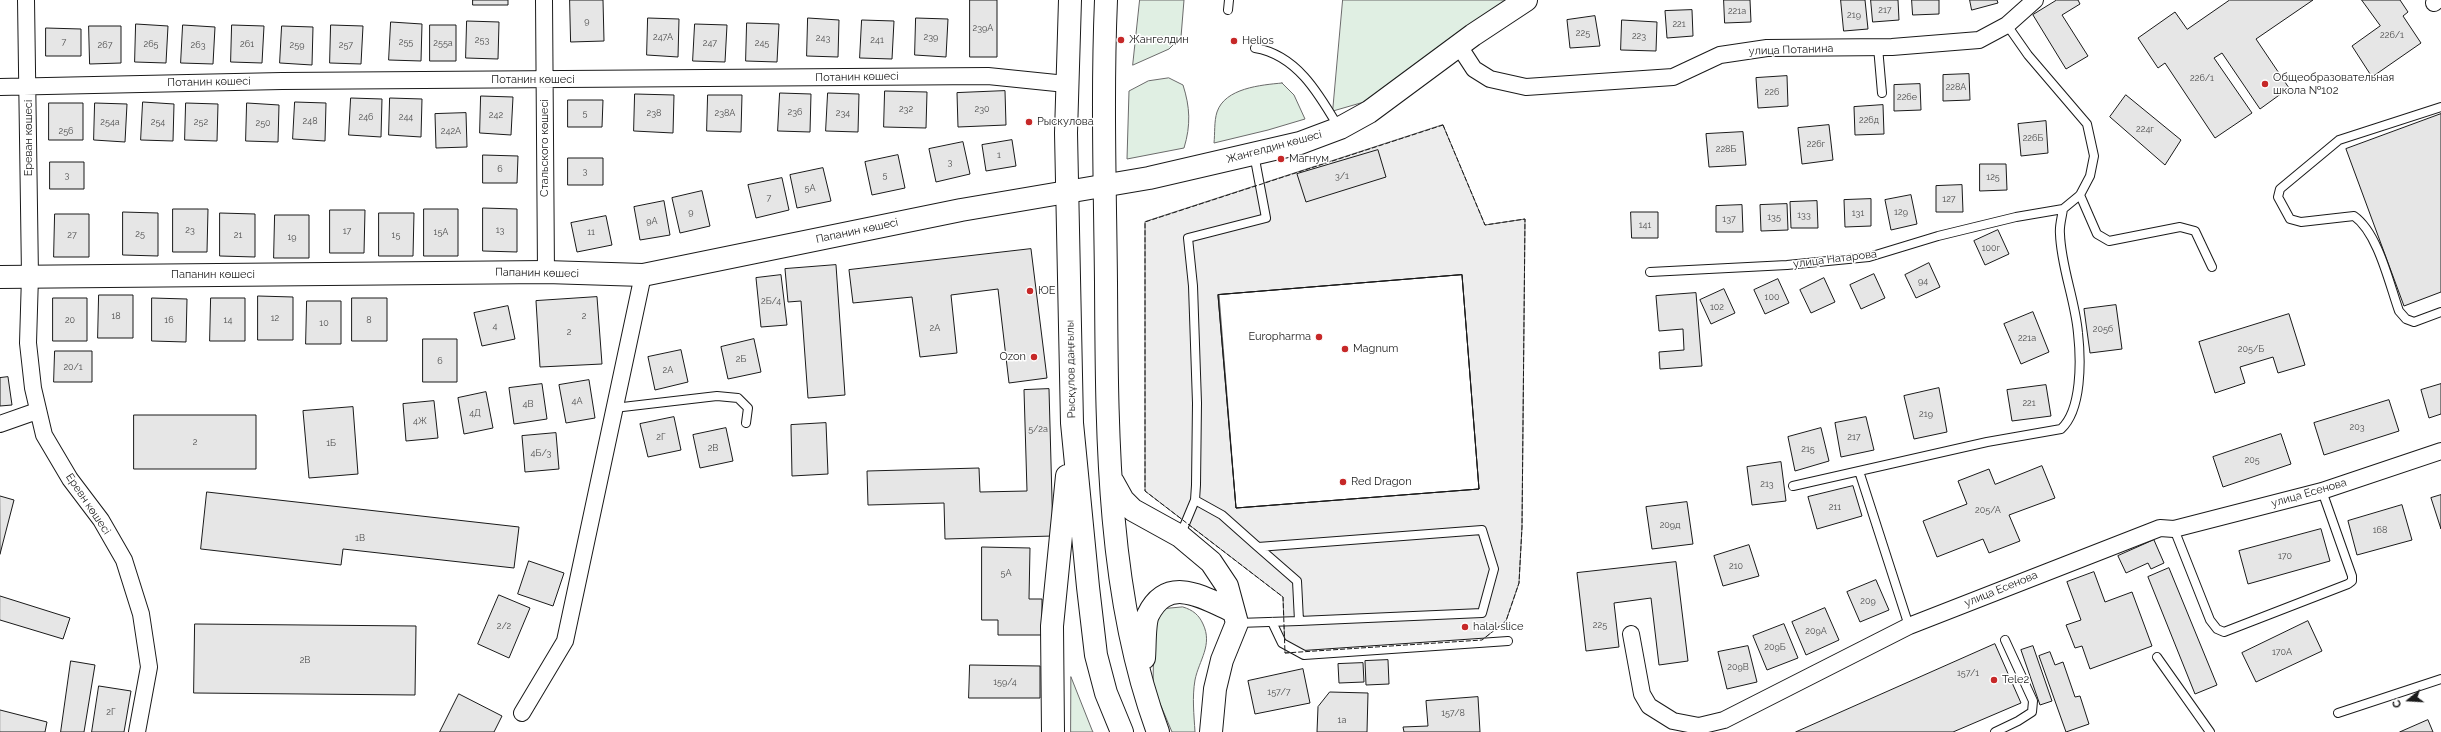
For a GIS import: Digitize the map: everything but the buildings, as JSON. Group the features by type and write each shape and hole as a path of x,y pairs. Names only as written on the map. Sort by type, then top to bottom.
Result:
{"main road":[{"name":"Рысқұлов даңғылы","path":"1070,0 1066,84 1072,423 1096,655 1106,693 1122,732"},
{"path":"1106,0 1102,89 1103,186 1111,477 1122,593 1142,682 1158,732"},
{"name":"Жангелдин көшесі","path":"1067,192 1149,178 1300,143 1340,128 1369,112 1459,46 1526,0"},
{"name":"Папанин көшесі","path":"0,277 546,272 643,275 961,210 1067,192"},
{"path":"1053,732 1052,626 1072,423"},
{"path":"1111,477 1123,500 1133,510 1180,536 1211,562 1227,586 1235,617 1222,660 1214,696 1211,732"},
{"path":"1142,682 1147,616 1157,603 1169,594 1182,591 1196,593 1235,617"}],"street":[{"name":"Ереван көшесі","path":"26,0 30,276"},
{"name":"Стальского көшесі","path":"544,0 546,272"},
{"name":"улица Потанина","path":"1459,46 1474,69 1490,80 1526,87 1673,77 1720,54 1767,48 1878,47 1979,40 2007,26 2035,0"},
{"name":"Потанин көшесі","path":"0,87 282,81 988,76 1066,84"},
{"path":"522,713 565,640 643,275"},
{"name":"Еревн көшесі","path":"30,276 28,343 37,411 44,435 70,478 101,520 124,560 140,614 149,666 137,732"},
{"path":"0,424 37,411"},
{"name":"улица Есенова","path":"1631,634 1642,694 1649,706 1674,721 1699,726 1724,720 1909,626 2160,528 2174,529 2322,491 2441,451"}],"lane":[{"path":"1228,10 1229,0"},
{"path":"1793,486 1987,442 2061,429 2069,421 2074,410 2078,386 2078,332 2059,232 2063,209 2080,195 2090,176 2094,156 2087,124 2028,55 2007,26"},
{"path":"1878,47 1882,93"},
{"path":"1255,48 1269,50 1293,64 1321,97 1340,128"},
{"path":"2441,107 2339,140 2280,189 2278,197 2290,219 2301,222 2354,216 2362,222 2372,239 2399,311 2406,319 2414,322 2441,312"},
{"path":"1180,536 1195,500 1197,403 1193,286 1188,238 1266,218 1254,153"},
{"path":"2080,195 2097,234 2110,241 2180,227 2195,231 2212,267"},
{"name":"улица Натарова","path":"1650,272 1787,265 1869,257 1938,236 2008,219 2063,209"},
{"path":"614,408 717,396 738,398 748,408 746,423"},
{"path":"1859,471 1909,626"},
{"path":"2174,529 2210,620 2217,629 2224,632 2348,584 2352,581 2352,576 2322,491"},
{"path":"1195,500 1222,515 1298,581 1299,621"},
{"path":"1235,617 1272,622 1482,613 1494,569 1482,530 1258,547"},
{"path":"1272,622 1282,643 1304,655 1508,641"},
{"path":"1995,732 2018,721 2032,712 2033,701 2005,640"},
{"path":"2157,657 2210,732"},
{"path":"2338,713 2441,679"}],"green space":[{"path":"1140,0 1184,0 1181,37 1169,49 1133,65"},
{"path":"1343,0 1518,0 1371,100 1333,111"},
{"path":"1169,78 1183,85 1187,101 1189,124 1184,148 1127,159 1129,91 1148,81"},
{"path":"1282,83 1294,95 1305,119 1268,130 1214,143 1216,116 1221,104 1236,93 1245,89"},
{"path":"1183,607 1198,615 1206,632 1207,639 1194,686 1195,732 1172,732 1153,687 1154,627 1163,609"},
{"path":"1071,677 1092,730 1093,732 1071,732"}],"shaded area":[{"path":"1443,125 1485,225 1525,219 1522,527 1519,583 1506,621 1482,640 1285,653 1283,597 1145,491 1145,222","holes":["1462,275 1479,489 1236,508 1219,295"]}],"fence":[{"path":"1443,125 1485,225 1525,219 1522,527 1519,583 1506,621 1482,640 1285,653 1283,597 1145,491 1145,222 1443,125"}],"place":[{"name":"Жангелдин","path":"1121,40"},
{"name":"Helios","path":"1234,41"},
{"name":"Общеобразовательная школа №102","path":"2265,84"},
{"name":"Рыскулова","path":"1029,122"},
{"name":"Магнум","path":"1281,159"},
{"name":"ЮЕ","path":"1030,291"},
{"name":"Europharma","path":"1319,337"},
{"name":"Magnum","path":"1345,349"},
{"name":"Ozon","path":"1034,357"},
{"name":"Red Dragon","path":"1343,482"},
{"name":"halal slice","path":"1465,627"},
{"name":"Tele2","path":"1994,680"}]}
